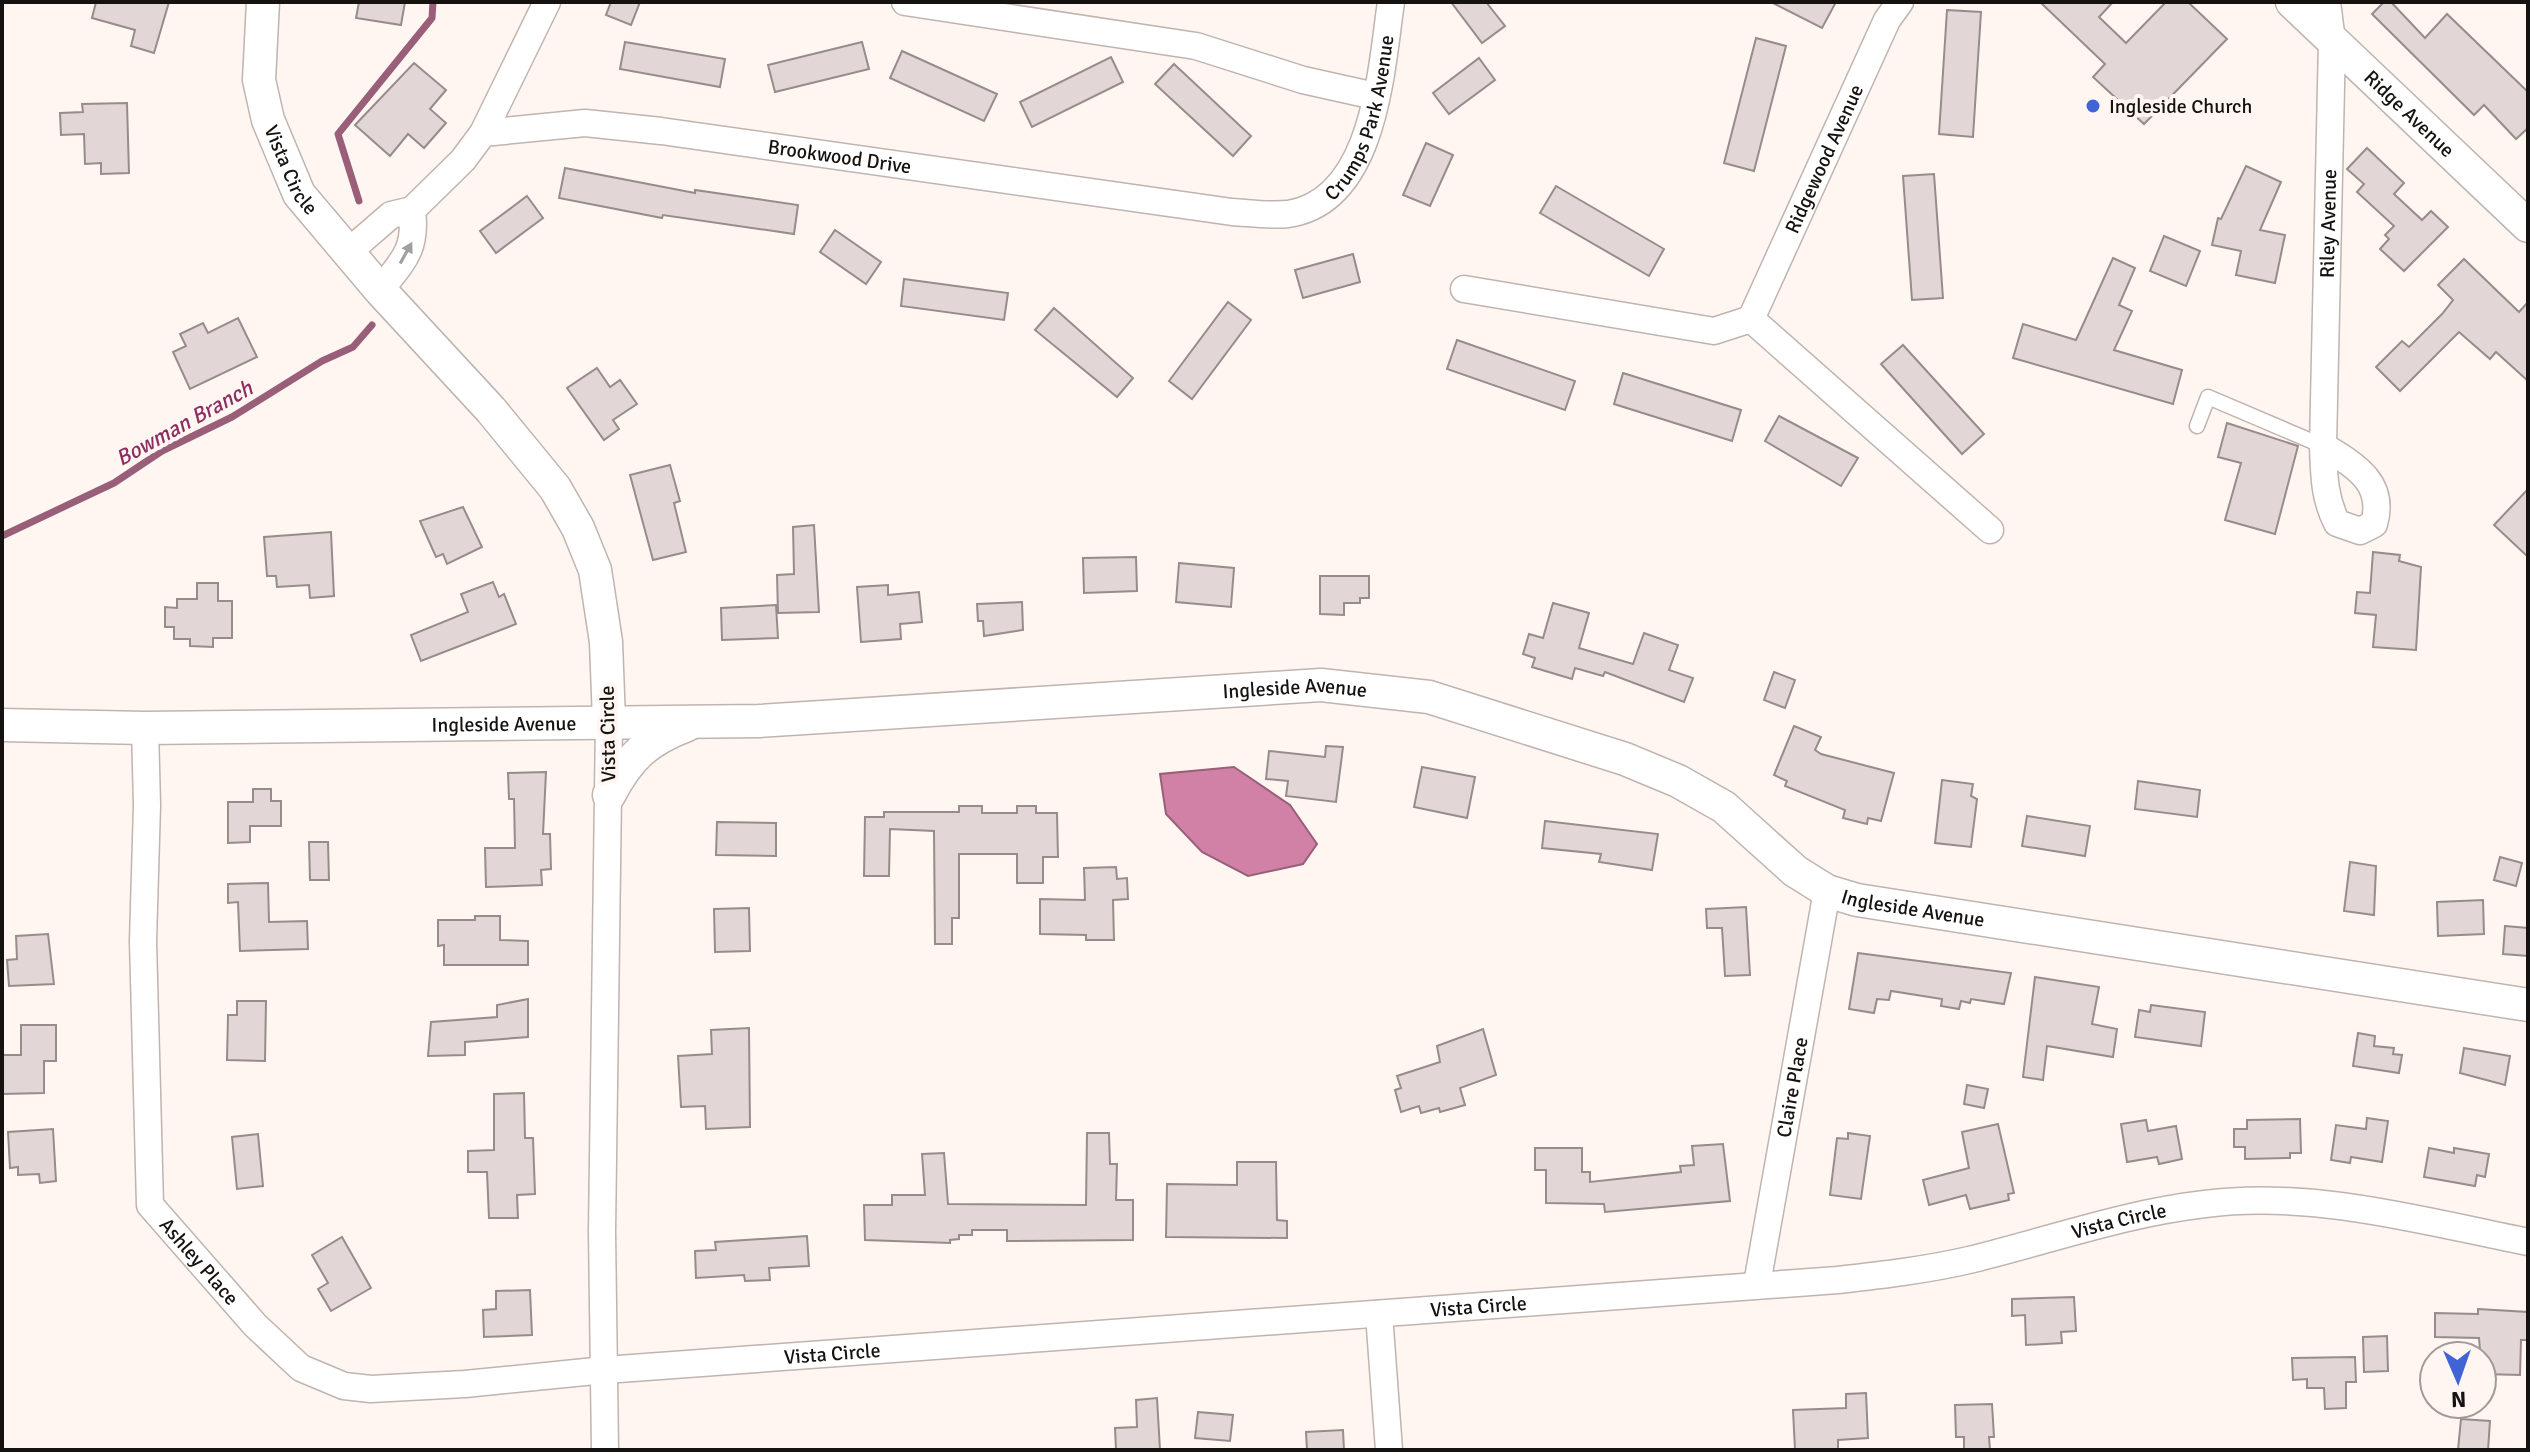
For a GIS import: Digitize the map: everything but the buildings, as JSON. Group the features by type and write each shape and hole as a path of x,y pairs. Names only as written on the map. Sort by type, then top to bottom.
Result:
{"street":[{"name":"Vista Circle","path":"263,2 259,80 268,120 299,194 347,253 491,410 555,488 578,528 595,570 606,642 609,721 602,1128 605,1370 1838,1280 1951,1263 2126,1219 2206,1203 2272,1201 2325,1205 2528,1242"},
{"path":"347,253 391,215 412,210 463,160 483,133 547,2"},
{"path":"905,2 1196,46 1317,84 1375,96"},
{"name":"Crumps Park Avenue","path":"1300,210 1327,197 1352,169 1360,154 1375,96 1391,2"},
{"name":"Ridgewood Avenue","path":"1751,319 1887,20 1900,2"},
{"name":"Ridge Avenue","path":"2292,2 2528,226"},
{"name":"Riley Avenue","path":"2323,446 2332,41 2327,2"},
{"name":"Brookwood Drive","path":"483,133 585,123 661,131 1232,212 1274,214 1300,210"},
{"path":"380,290 409,253 415,234 412,210"},
{"path":"1464,289 1714,331 1751,319 1990,530"},
{"name":"Ingleside Avenue","path":"2,725 145,728 609,721 691,723 1321,685 1429,697 1596,749 1678,781 1724,807 1795,871 1827,891 1857,900 2528,1005"},
{"path":"609,795 622,769 656,737 691,723"},
{"name":"Ashley Place","path":"145,728 147,805 143,941 150,1205 255,1325 301,1368 344,1386 371,1389 465,1384 605,1370"},
{"name":"Claire Place","path":"1757,1284 1827,891"},
{"path":"1379,1314 1389,1450"},
{"path":"605,1370 605,1450"}],"lane":[{"path":"2197,426 2208,397 2323,446"}],"shaded area":[{"path":"1234,767 1290,805 1317,844 1303,864 1248,876 1202,852 1166,814 1160,774"}],"waterway":[{"name":"Bowman Branch","path":"359,201 338,134 432,18 433,2"},
{"name":"Bowman Branch","path":"2,536 114,483 162,451 232,417 322,361 353,347 372,325"}],"place":[{"name":"Ingleside Church","path":"2093,106"}]}
